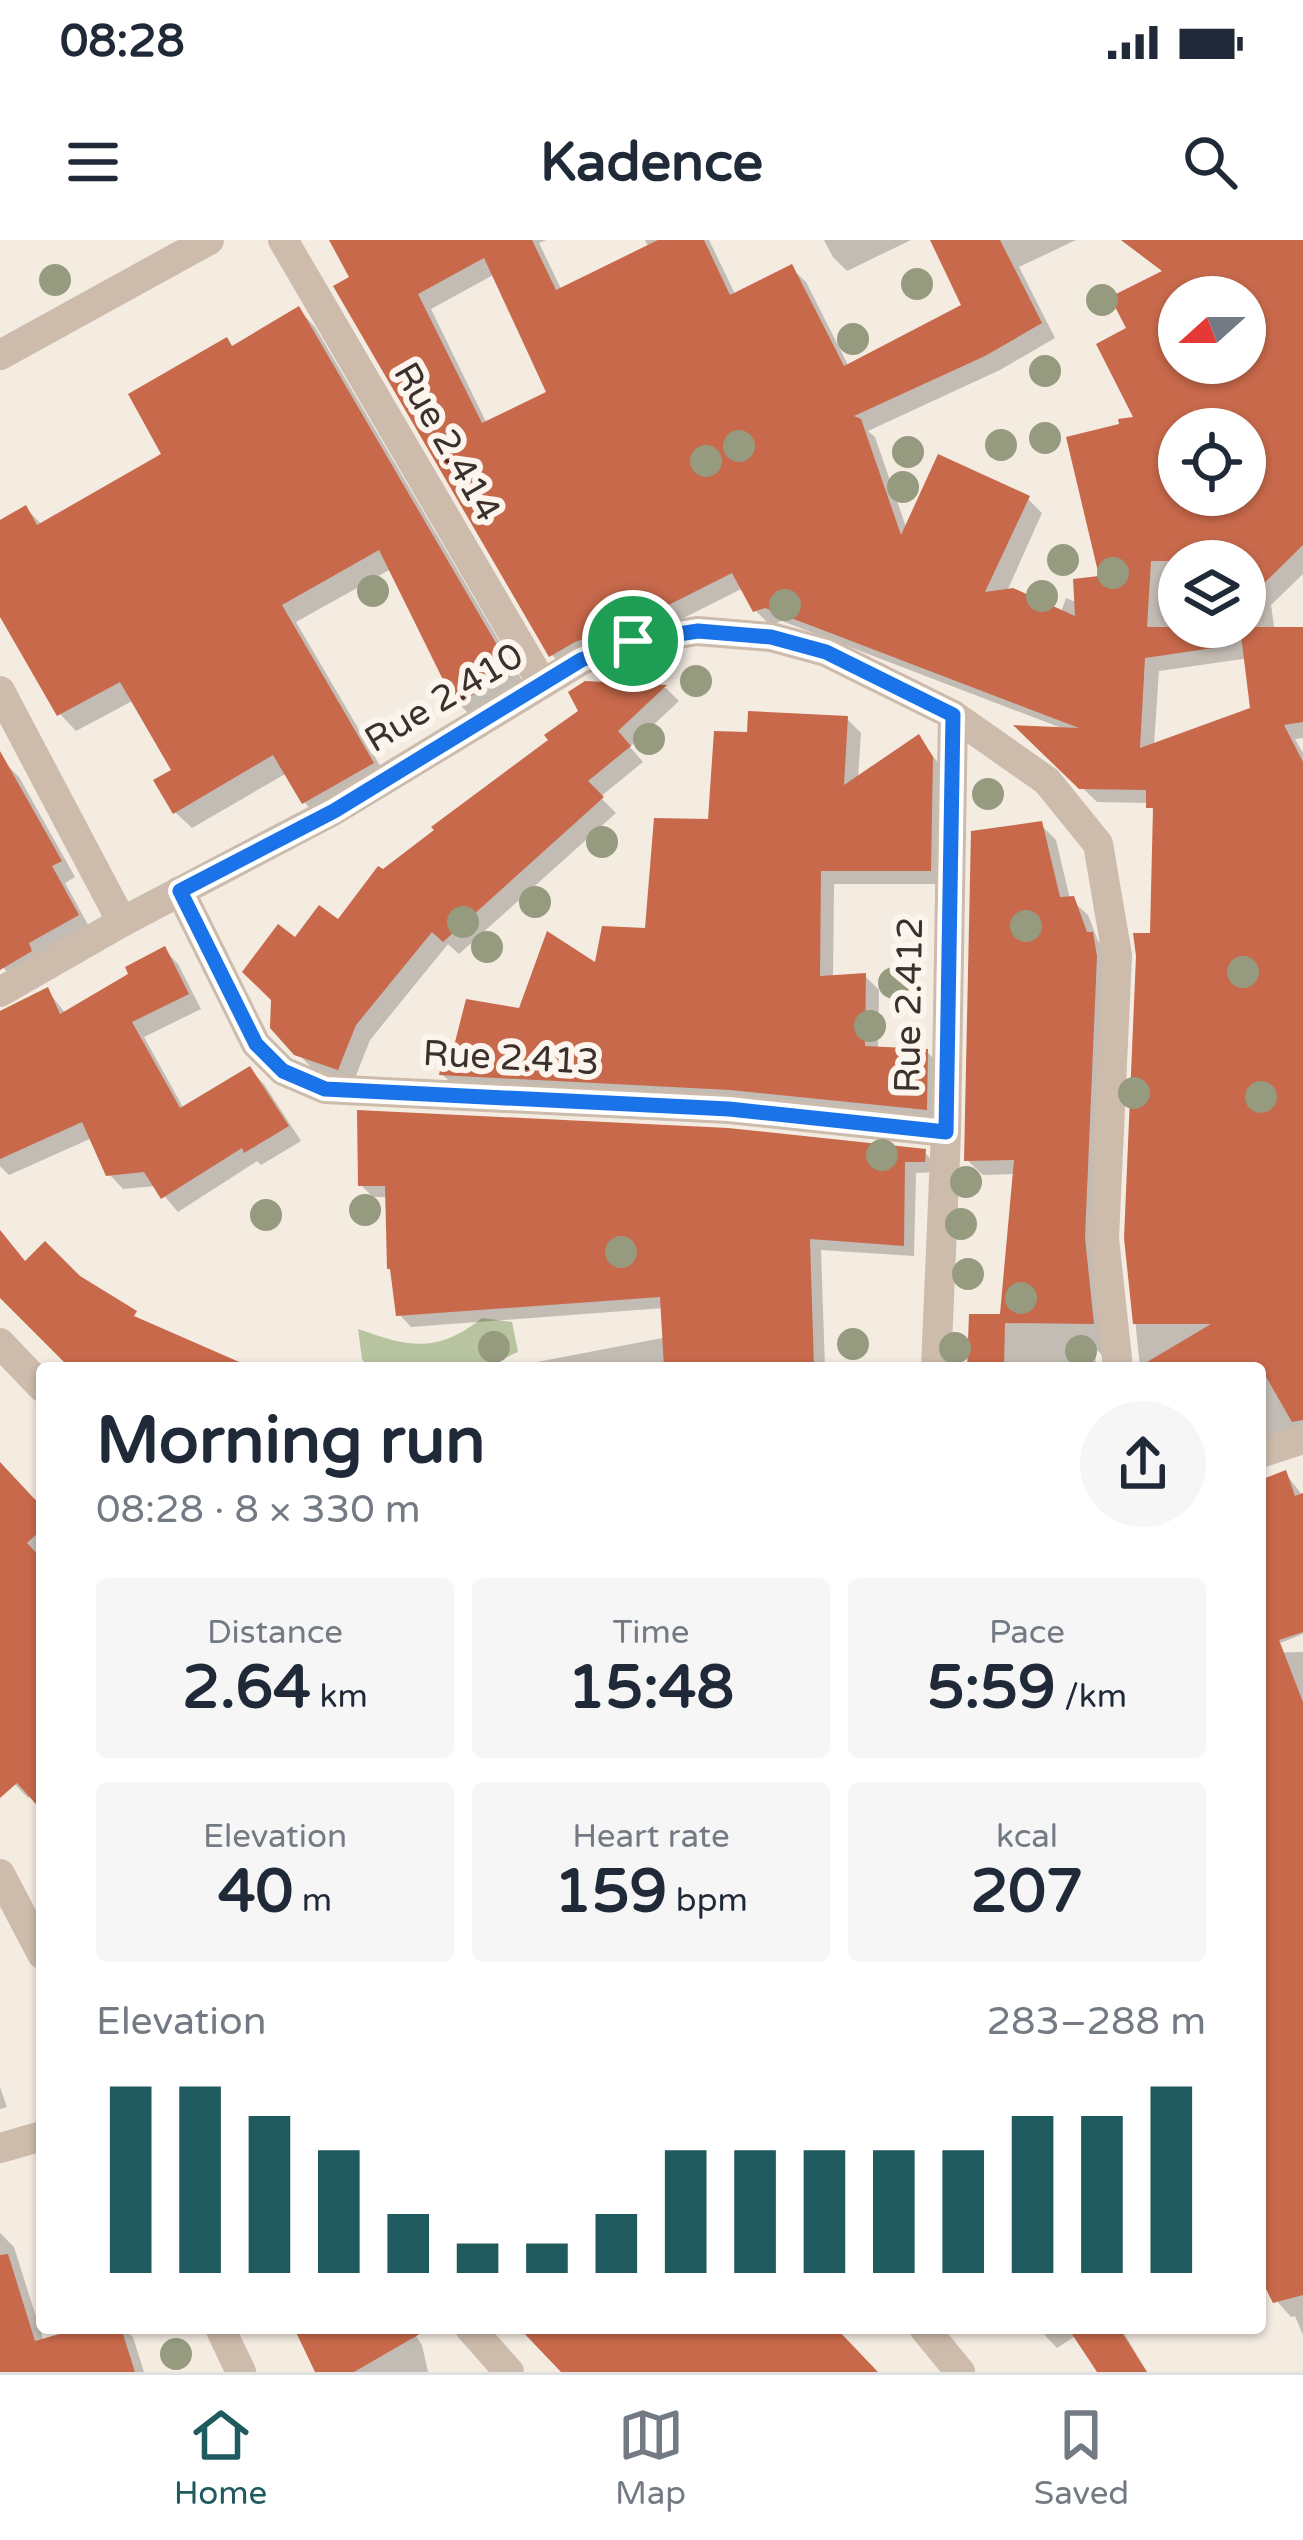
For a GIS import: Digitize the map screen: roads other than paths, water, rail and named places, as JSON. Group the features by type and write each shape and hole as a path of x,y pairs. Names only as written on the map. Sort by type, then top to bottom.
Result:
{"street":[{"path":"0,355 209,240"},
{"name":"Rue 2.414","path":"284,240 542,683"},
{"name":"Rue 2.410","path":"0,992 334,811 581,660 633,641 698,631 771,637 826,652 953,715 1047,781 1098,844 1117,955 1104,1239 1117,1362"},
{"path":"0,691 122,922"},
{"name":"Rue 2.412","path":"936,1362 946,1132 953,715"},
{"name":"Rue 2.413","path":"180,891 256,1044 283,1071 325,1089 729,1109 946,1132"},
{"path":"0,1343 36,1381"},
{"path":"1266,1451 1303,1439"},
{"path":"0,1874 36,1943"},
{"path":"0,2147 36,2137"},
{"path":"223,2334 241,2372"},
{"path":"475,2334 509,2372"},
{"path":"929,2334 960,2372"}]}
